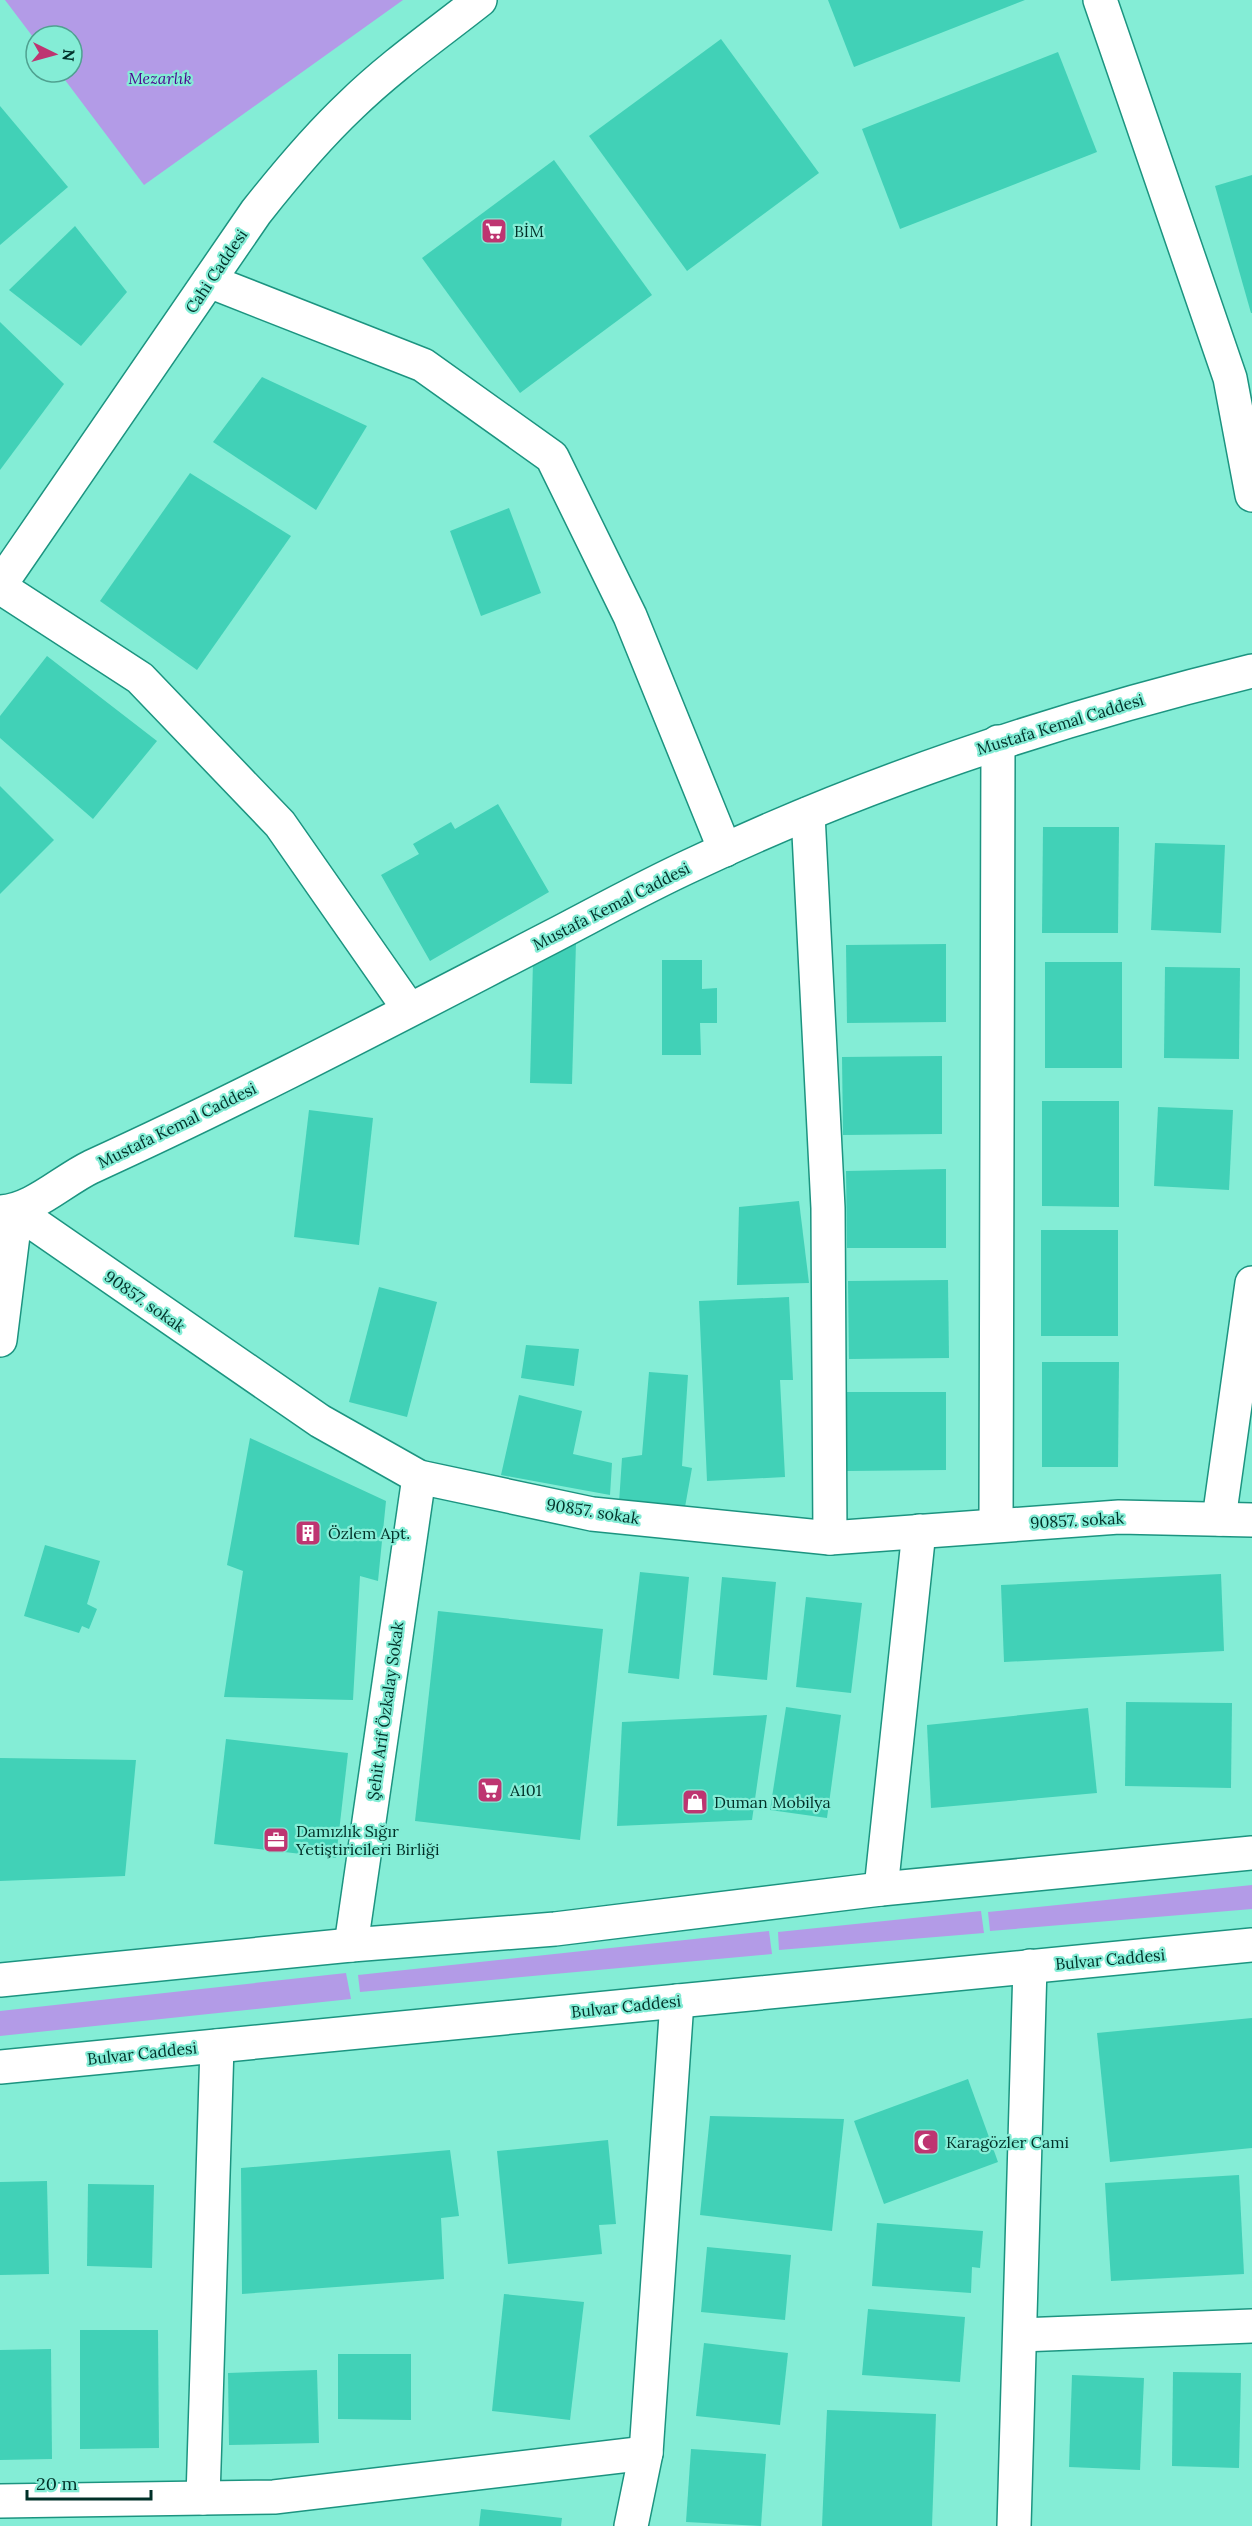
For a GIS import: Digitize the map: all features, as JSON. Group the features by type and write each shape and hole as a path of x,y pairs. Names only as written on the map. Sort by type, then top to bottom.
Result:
{"street":[{"name":"Cahi Caddesi","path":"0,586 256,212 305,152 351,104 480,0"},
{"path":"1100,0 1230,378 1252,495"},
{"path":"209,281 423,365 552,457 630,615 725,850"},
{"path":"0,586 140,678 280,824 409,1009"},
{"name":"Mustafa Kemal Caddesi","path":"8,1211 75,1175 158,1137 623,898 725,850 888,780 998,742 1162,693 1252,671"},
{"path":"996,1525 998,742"},
{"path":"808,814 828,1208 830,1538"},
{"path":"0,1340 8,1211"},
{"name":"90857. sokak","path":"8,1211 320,1421 419,1477 592,1514 830,1538 1119,1517 1252,1520"},
{"path":"1219,1519 1252,1283"},
{"name":"Şehit Arif Özkalay Sokak","path":"351,1945 419,1477"},
{"path":"881,1889 919,1531"},
{"path":"0,1980 351,1945 555,1929 881,1889 1252,1853"},
{"name":"Bulvar Caddesi","path":"0,2067 1252,1945"},
{"path":"1014,2526 1030,1966"},
{"path":"631,2526 646,2453 677,2001"},
{"path":"203,2498 217,2046"},
{"path":"1020,2335 1252,2326"},
{"path":"0,2501 274,2497 646,2453"}],"green space":[{"name":"Mezarlık","path":"5,0 403,0 144,185 68,84 84,84 84,24 24,25"},
{"path":"1252,1885 1252,1909 990,1931 988,1912"},
{"path":"981,1911 984,1933 779,1950 778,1932"},
{"path":"769,1931 772,1954 360,1992 358,1975"},
{"path":"346,1973 351,1999 0,2036 0,2011"}],"building":[{"path":"828,0 1025,0 854,67"},
{"path":"721,39 819,173 687,271 589,136"},
{"path":"1058,52 1097,152 900,229 862,129"},
{"path":"0,106 68,187 0,245"},
{"path":"554,160 652,295 520,393 422,258"},
{"path":"1252,175 1252,313 1251,313 1215,186"},
{"path":"75,226 127,292 81,346 9,290"},
{"path":"0,322 64,384 0,470"},
{"path":"262,377 367,426 316,510 213,442"},
{"path":"190,473 291,536 197,670 100,601"},
{"path":"509,508 541,593 481,616 450,531"},
{"path":"47,656 157,741 93,819 0,738 0,716"},
{"path":"0,786 54,840 0,894"},
{"path":"498,804 549,892 430,961 381,875 419,854 413,844 451,822 455,829"},
{"path":"1043,827 1119,827 1118,933 1042,933"},
{"path":"1155,843 1225,845 1221,933 1151,930"},
{"path":"576,942 572,1084 530,1083 533,961"},
{"path":"946,944 946,1022 847,1023 846,945"},
{"path":"662,960 702,960 702,989 717,988 717,1023 700,1023 701,1055 662,1055"},
{"path":"1045,962 1122,962 1122,1068 1045,1068"},
{"path":"1165,967 1240,968 1239,1059 1164,1058"},
{"path":"942,1056 942,1134 843,1135 842,1057"},
{"path":"1042,1101 1119,1101 1119,1207 1042,1206"},
{"path":"1158,1107 1233,1110 1229,1190 1154,1186"},
{"path":"309,1110 373,1118 359,1245 294,1237"},
{"path":"946,1169 946,1248 847,1248 846,1171"},
{"path":"799,1201 809,1283 737,1285 739,1207"},
{"path":"1041,1230 1118,1230 1118,1336 1041,1336"},
{"path":"948,1280 949,1358 849,1359 848,1281"},
{"path":"379,1287 437,1302 407,1417 349,1402"},
{"path":"789,1297 793,1380 780,1380 785,1477 707,1481 699,1301"},
{"path":"526,1345 579,1349 574,1386 521,1378"},
{"path":"1042,1362 1119,1362 1118,1467 1042,1467"},
{"path":"649,1372 688,1375 682,1466 692,1468 685,1507 619,1503 622,1458 642,1455"},
{"path":"846,1392 946,1392 946,1470 847,1471"},
{"path":"519,1395 582,1411 573,1454 612,1463 610,1495 501,1475"},
{"path":"250,1438 386,1501 378,1581 360,1576 353,1700 224,1697 243,1571 227,1565"},
{"path":"45,1545 100,1561 87,1604 97,1609 89,1629 82,1626 79,1633 24,1616"},
{"path":"640,1572 689,1577 679,1679 628,1673"},
{"path":"1221,1574 1224,1651 1004,1662 1001,1585"},
{"path":"722,1577 776,1582 767,1680 713,1675"},
{"path":"806,1597 862,1603 851,1693 796,1687"},
{"path":"438,1611 603,1629 580,1840 415,1821"},
{"path":"1126,1702 1232,1703 1231,1788 1125,1786"},
{"path":"786,1707 841,1715 827,1818 770,1810"},
{"path":"1088,1708 1097,1793 931,1808 927,1725"},
{"path":"767,1715 752,1820 617,1826 622,1722"},
{"path":"226,1739 348,1753 336,1858 214,1844"},
{"path":"0,1758 136,1760 125,1876 0,1881"},
{"path":"1252,2018 1252,2148 1110,2162 1097,2033"},
{"name":"Karagözler Cami","path":"968,2079 998,2162 884,2204 854,2121"},
{"path":"710,2116 844,2119 832,2231 700,2215"},
{"path":"608,2140 616,2224 599,2225 602,2254 508,2264 497,2151"},
{"path":"450,2150 459,2216 441,2218 444,2279 242,2294 241,2168"},
{"path":"1239,2175 1244,2274 1111,2281 1105,2183"},
{"path":"47,2181 49,2274 0,2275 0,2182"},
{"path":"88,2184 154,2185 152,2268 87,2266"},
{"path":"877,2223 983,2231 980,2268 972,2267 971,2293 872,2286"},
{"path":"707,2247 791,2255 785,2320 701,2312"},
{"path":"504,2294 584,2302 570,2420 492,2411"},
{"path":"868,2309 965,2317 960,2382 862,2375"},
{"path":"80,2330 158,2330 159,2448 80,2449"},
{"path":"704,2343 788,2353 780,2425 696,2416"},
{"path":"51,2349 52,2459 0,2460 0,2350"},
{"path":"338,2354 411,2354 411,2420 338,2419"},
{"path":"317,2370 319,2443 229,2445 228,2373"},
{"path":"1173,2372 1241,2373 1239,2468 1172,2466"},
{"path":"1072,2375 1144,2378 1140,2470 1069,2467"},
{"path":"827,2410 936,2414 932,2526 822,2526"},
{"path":"691,2449 766,2454 761,2526 686,2522"},
{"path":"481,2509 562,2518 561,2526 479,2526"}],"place":[{"name":"BİM","path":"494,231"},
{"name":"Özlem Apt.","path":"308,1533"},
{"name":"A101","path":"490,1790"},
{"name":"Duman Mobilya","path":"695,1802"},
{"name":"Damızlık Sığır Yetiştiricileri Birliği","path":"276,1840"},
{"name":"Karagözler Cami","path":"926,2142"}]}
